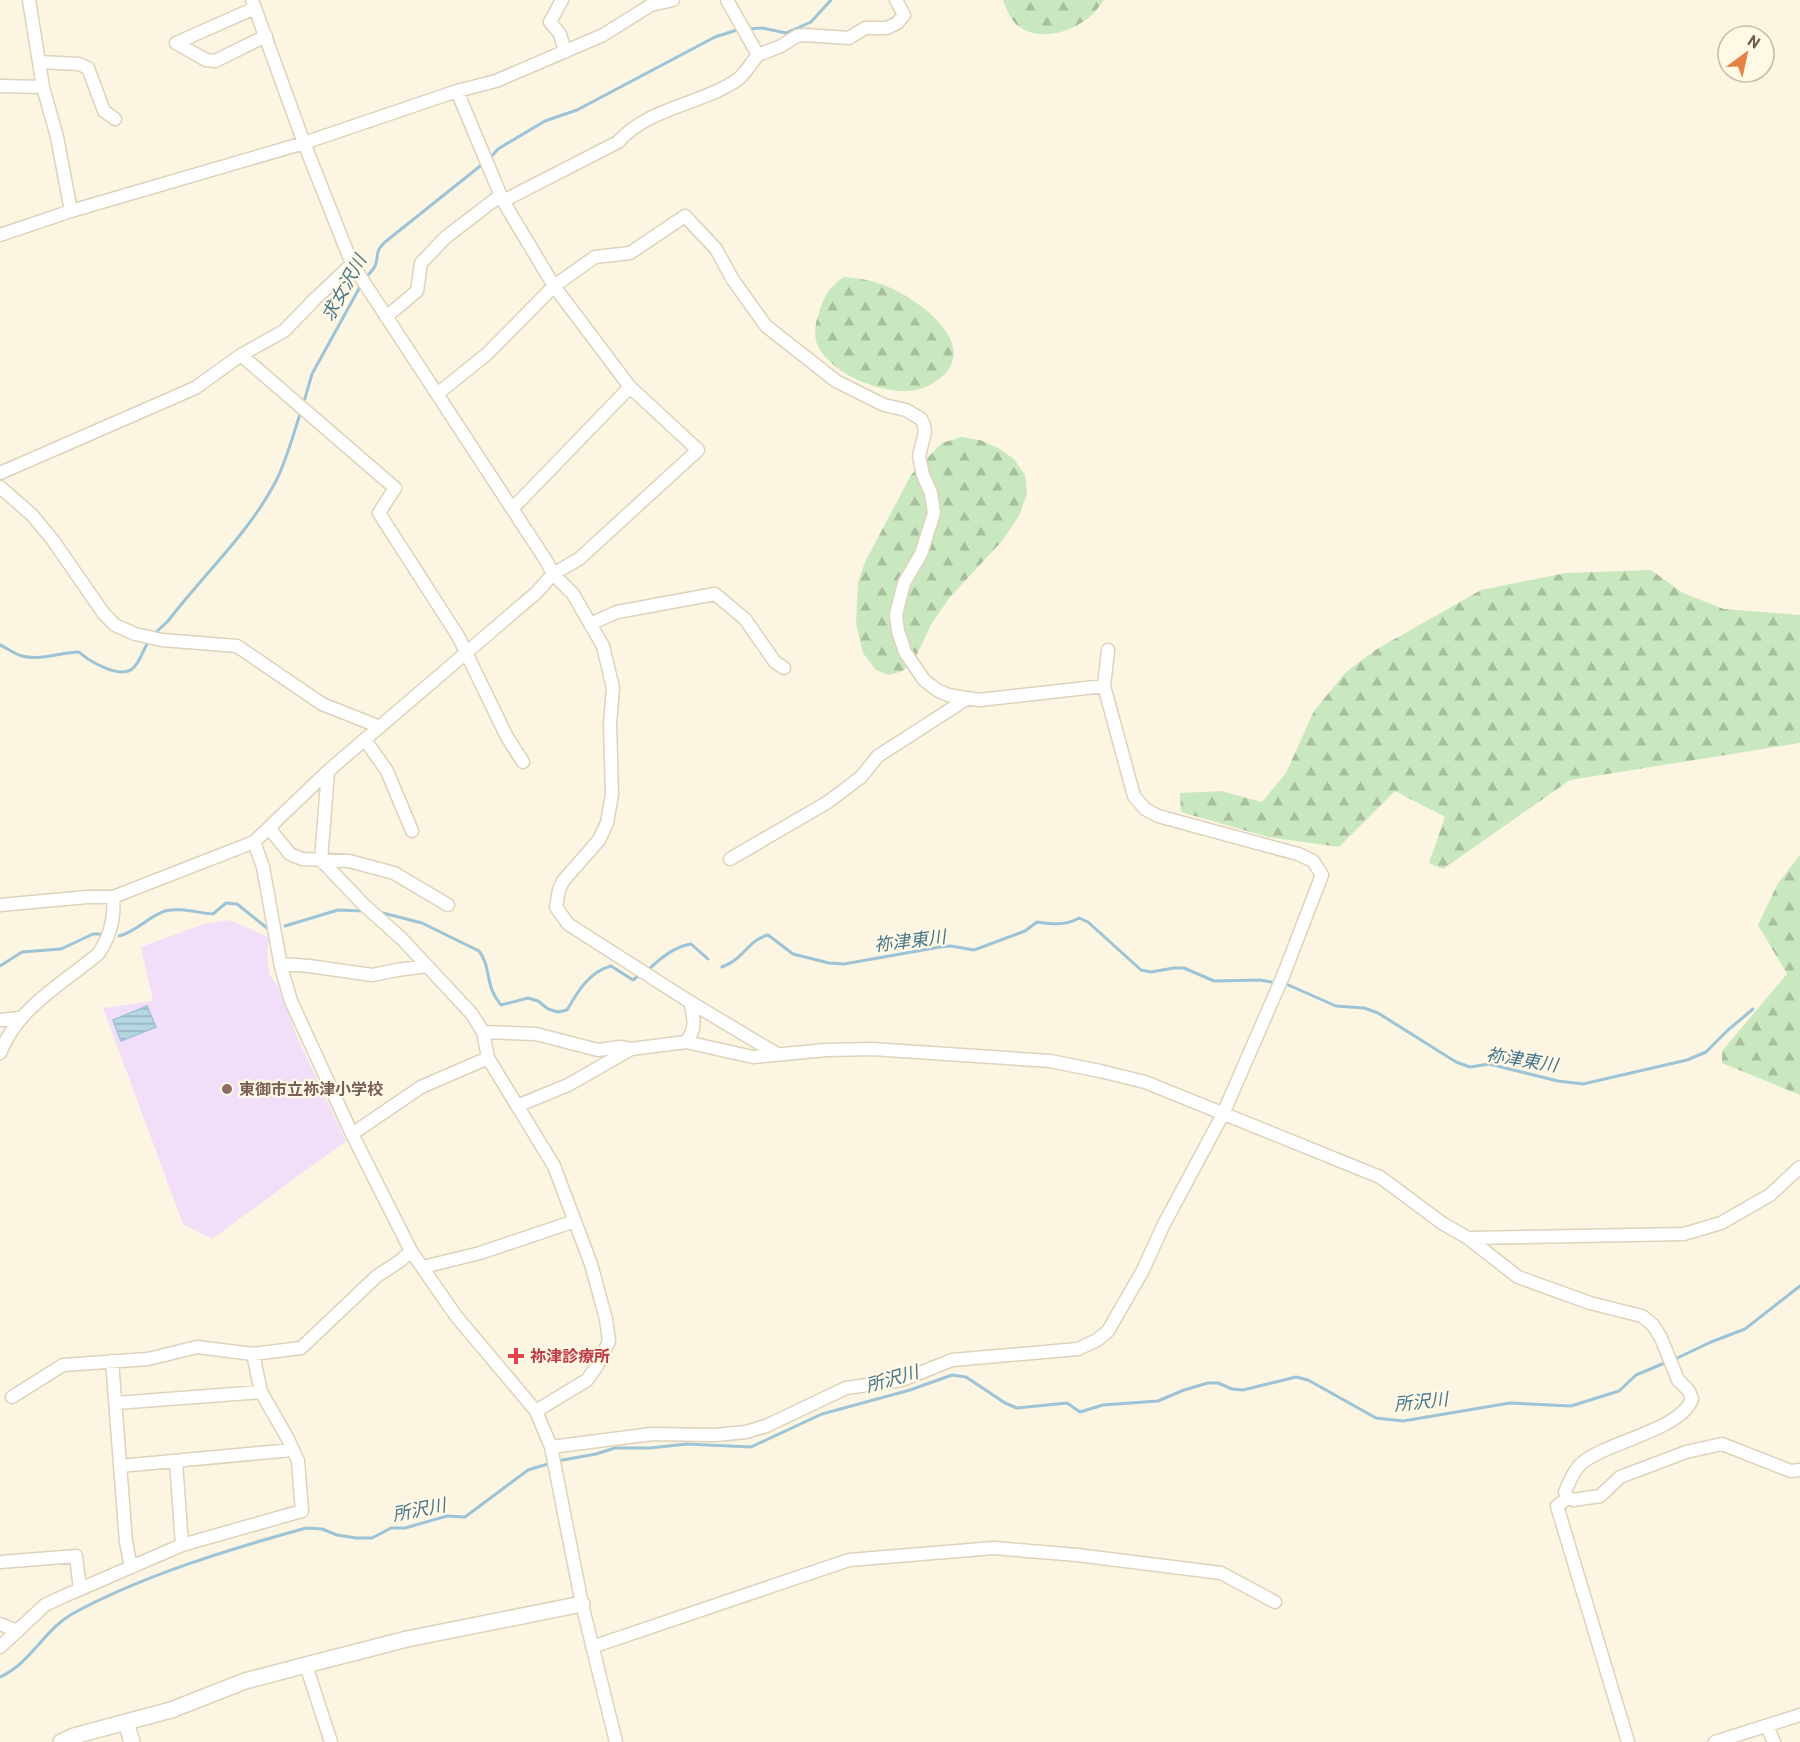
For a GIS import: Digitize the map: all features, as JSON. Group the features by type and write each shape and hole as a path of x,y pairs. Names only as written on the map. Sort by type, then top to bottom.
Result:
{"street":[{"path":"28,0 43,87 57,137 71,211"},
{"path":"562,0 550,22 560,34 565,52"},
{"path":"0,235 71,211 303,143 457,91 496,81 603,35 651,5 673,0"},
{"path":"727,0 758,55"},
{"path":"503,201 618,142 629,130 663,112 712,94 730,84 739,78 758,55 782,46 797,36 805,34 849,38 866,28 887,28 897,23 904,15 896,0"},
{"path":"266,36 214,61 206,60 176,43 253,4 266,36 303,143 352,264 513,508 553,574 573,594 603,646 613,688 610,723 612,795 607,823 599,840 563,881 556,907 568,924 778,1055"},
{"path":"40,62 79,64 88,68 104,111 115,119"},
{"path":"0,86 43,87"},
{"path":"0,905 87,897 113,897 254,842 328,771 536,593 553,574 579,560 698,450 630,387 554,286 503,201 457,91"},
{"path":"386,316 417,291 421,262 446,237 497,198 503,201"},
{"path":"437,394 487,354 554,286 595,257 630,254 685,216 716,249 733,280 766,326 836,381 870,399 906,410 921,419 925,432 919,456 923,475 931,493 934,513 921,554 904,583 897,606 898,631 912,664 924,680 937,690 979,700 1104,686"},
{"path":"0,473 195,388 284,331 352,264"},
{"path":"242,356 395,488 379,513 466,651 507,737 523,762"},
{"path":"513,508 630,387"},
{"path":"0,487 32,515 52,539 104,614 115,625 135,634 162,639 237,646 322,704 380,727"},
{"path":"590,624 617,612 715,594 745,619 775,662 784,668"},
{"path":"551,1447 652,1434 715,1436 746,1432 766,1426 846,1388 902,1380 952,1360 1078,1349 1107,1331 1143,1270 1163,1226 1223,1114 1283,975 1322,875 1313,861 1298,854 1158,816 1145,809 1134,796 1104,686 1108,650"},
{"path":"730,859 828,802 861,777 878,756 968,698"},
{"path":"364,740 387,771 412,831"},
{"path":"328,771 321,860 363,904 402,939 471,1013 483,1032 488,1058 554,1166 591,1263 606,1319 609,1341 597,1366 587,1380 536,1411"},
{"path":"268,828 290,854 302,859 349,861 394,873 448,905"},
{"path":"254,842 263,867 281,964 291,1001 352,1134 411,1251 456,1316 536,1411 551,1447 582,1604 616,1742"},
{"path":"0,1053 5,1040 20,1018 98,954 106,943 112,924 113,897"},
{"path":"281,964 372,975 427,966"},
{"path":"686,1042 694,1026 690,1002"},
{"path":"0,1020 20,1018"},
{"path":"483,1032 536,1034 598,1050 620,1047 631,1049 686,1042 753,1057 826,1050 872,1049 1050,1061 1145,1082 1380,1177 1442,1223 1468,1238 1518,1277 1590,1303 1642,1316 1653,1325 1661,1338 1678,1380 1689,1390 1692,1399 1690,1405 1668,1422 1580,1464 1564,1492 1568,1498 1573,1500 1600,1496 1620,1477 1686,1452 1722,1444 1791,1471 1800,1470"},
{"path":"517,1106 568,1085 631,1049"},
{"path":"352,1134 421,1088 488,1058"},
{"path":"1468,1238 1684,1234 1721,1223 1770,1195 1800,1167"},
{"path":"423,1267 480,1253 575,1221"},
{"path":"12,1397 63,1365 148,1359 197,1347 253,1354 301,1348 377,1276 411,1251"},
{"path":"0,1647 45,1605 80,1589 182,1545 302,1511 298,1461 261,1392 253,1354"},
{"path":"112,1361 126,1542 130,1567"},
{"path":"116,1403 261,1392"},
{"path":"120,1466 292,1450"},
{"path":"176,1461 182,1545"},
{"path":"1568,1498 1557,1506 1628,1742"},
{"path":"592,1647 849,1560 994,1548 1077,1555 1221,1573 1275,1602"},
{"path":"0,1562 76,1556 80,1589"},
{"path":"61,1742 74,1736 171,1710 245,1682 306,1665 407,1639 582,1604"},
{"path":"0,1624 18,1631"},
{"path":"306,1665 331,1742"},
{"path":"1714,1742 1800,1715"},
{"path":"126,1722 132,1742"},
{"path":"1767,1726 1774,1742"}],"shaded area":[{"name":"東御市立祢津小学校","path":"229,920 270,938 267,949 269,974 279,988 297,1037 346,1141 212,1239 183,1224 103,1008 153,1001 141,947 204,924"}],"green space":[{"path":"1003,0 1104,0 1084,21 1066,30 1045,34 1035,33 1017,25 1010,17"},
{"path":"844,277 869,280 887,286 922,307 936,319 947,332 953,346 953,360 945,374 928,386 900,391 866,383 836,367 817,344 815,331 822,304 835,283"},
{"path":"961,437 980,440 1014,459 1025,475 1027,494 1019,516 1002,541 950,597 932,623 916,656 903,671 889,675 876,670 863,653 856,624 858,582 865,562 911,475 942,443"},
{"path":"1651,570 1683,593 1724,609 1800,615 1800,743 1570,780 1443,869 1429,863 1445,817 1395,791 1339,847 1268,837 1181,812 1180,793 1221,791 1262,802 1286,773 1314,711 1346,672 1377,649 1481,590 1566,573"},
{"path":"1800,855 1800,1095 1722,1063 1722,1051 1787,974 1758,925 1778,883"}],"water":[{"path":"147,1006 156,1027 121,1041 113,1020"}],"waterway":[{"name":"求女沢川","path":"747,29 762,28 786,33 811,22 831,0"},
{"name":"求女沢川","path":"489,159 498,149 545,121 577,110 715,37 740,29"},
{"name":"求女沢川","path":"365,279 375,266 378,252 385,242 484,163"},
{"name":"求女沢川","path":"303,405 312,374 361,285"},
{"name":"求女沢川","path":"153,635 168,621 225,553 265,500 283,464 301,411"},
{"name":"求女沢川","path":"0,645 16,654 29,657 79,652 97,664 126,672 135,666 149,641"},
{"name":"祢津東川","path":"119,936 165,911 183,910 213,914 226,903 237,904 267,928"},
{"name":"祢津東川","path":"285,926 338,910 363,911"},
{"name":"祢津東川","path":"379,912 422,923 479,951 486,964 492,991 501,1005 528,998 558,1012 567,1010 585,983 603,969 611,966 633,980 638,976"},
{"name":"祢津東川","path":"722,967 736,959 755,941 768,935 793,954 829,963 844,964 940,947 951,946 974,950 1025,931 1037,922 1064,923 1079,918 1088,922 1141,970 1151,972 1184,968 1214,981 1260,980 1271,982"},
{"name":"祢津東川","path":"0,966 22,952 61,949 93,934 100,934"},
{"name":"祢津東川","path":"649,969 668,953 691,944 708,959"},
{"name":"祢津東川","path":"1286,984 1336,1006 1364,1008 1378,1013 1456,1062 1470,1067 1489,1064 1558,1081 1583,1084 1687,1060 1706,1052 1753,1009"},
{"name":"所沢川","path":"1673,1360 1745,1329 1800,1286"},
{"name":"所沢川","path":"557,1461 615,1448 650,1448 687,1444 751,1447 822,1414 910,1390 952,1375 966,1377 1005,1403 1017,1408 1067,1403 1080,1412 1103,1405 1158,1401 1208,1383 1218,1383 1232,1389 1243,1390 1296,1377 1308,1380 1376,1418 1403,1421 1510,1403 1571,1406 1619,1391 1636,1375 1667,1362"},
{"name":"所沢川","path":"0,1677 20,1664 62,1621 127,1587 217,1554 306,1528 322,1529 337,1535 356,1538 372,1538 391,1528 405,1528 447,1516 465,1517 528,1470 551,1463"}],"place":[{"name":"東御市立祢津小学校","path":"227,1089"},
{"name":"祢津診療所","path":"516,1356"}]}
